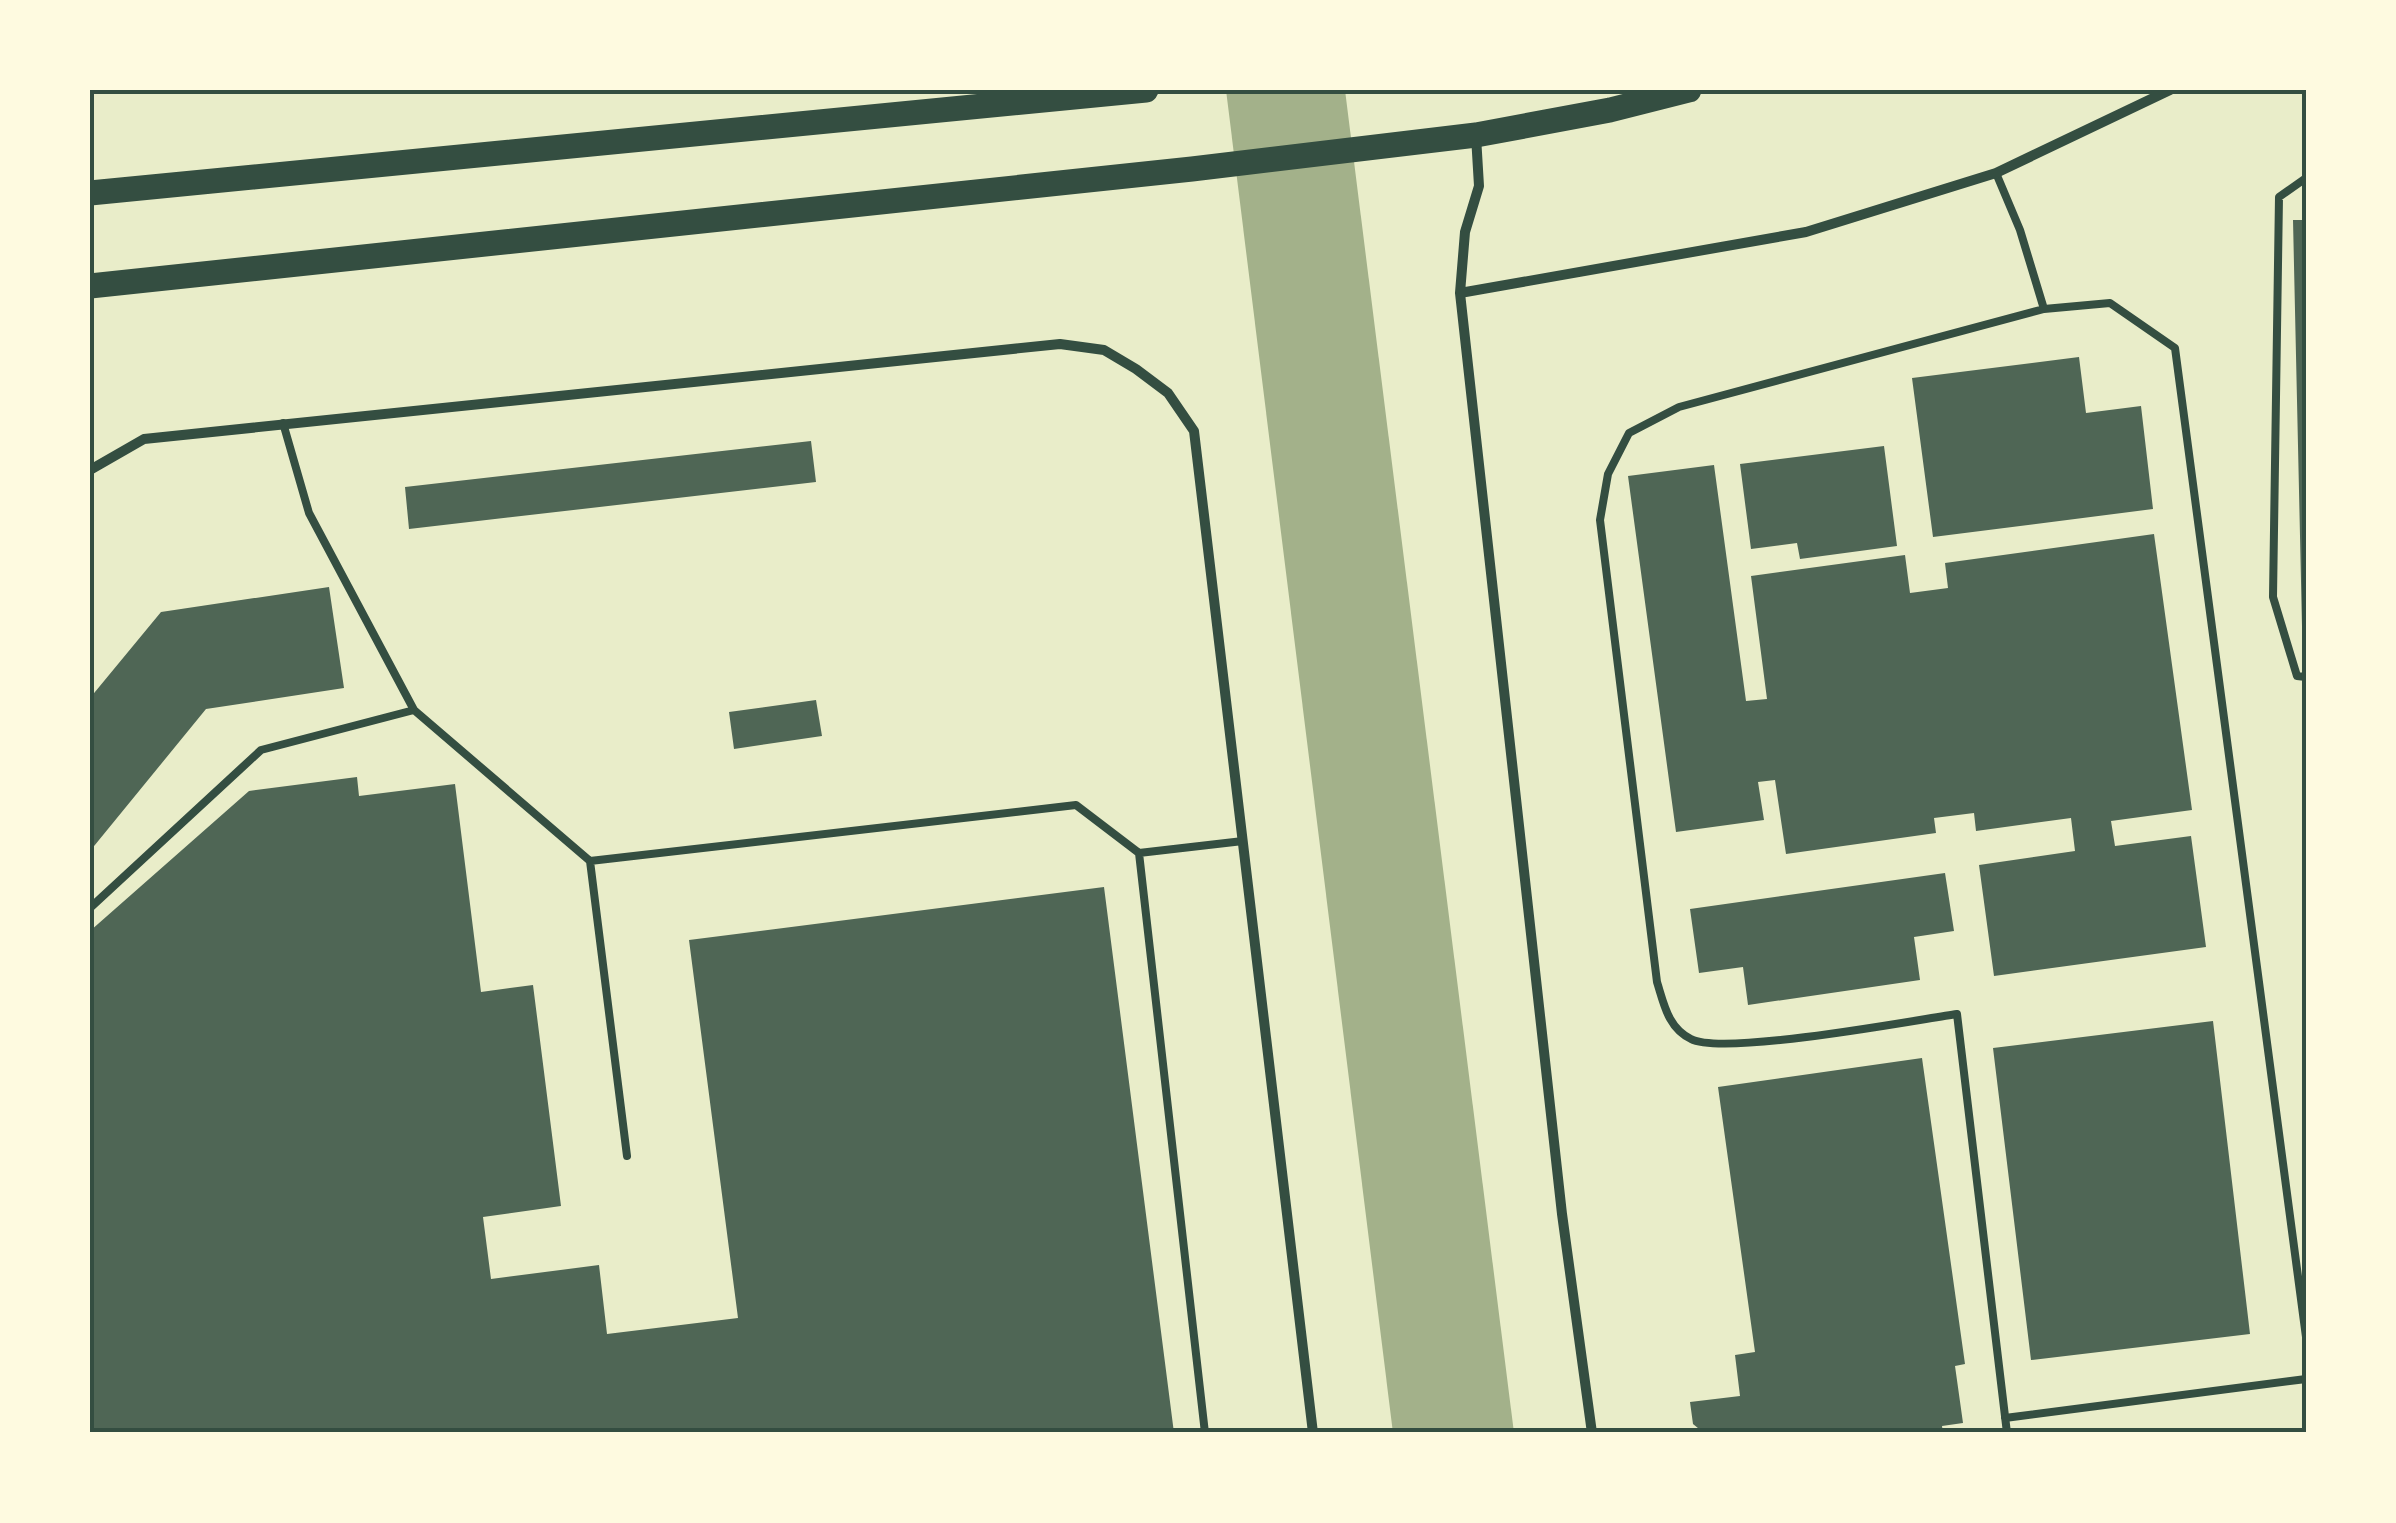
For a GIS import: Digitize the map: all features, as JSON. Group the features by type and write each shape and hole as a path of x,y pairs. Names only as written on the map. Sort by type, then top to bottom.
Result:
{"main road":[{"path":"90,192 1146,90"},
{"path":"90,286 1388,145 1610,110 1688,90"},
{"path":"90,295 117,283"}],"street":[{"path":"1460,293 1806,232 1996,173 2170,90"},
{"path":"1476,134 1480,186 1464,232 1460,293 1562,1214 1592,1433"},
{"path":"90,470 144,439 1060,344 1104,350 1168,393 1194,432 1313,1433"}],"lane":[{"path":"1996,173 2020,230 2044,309"},
{"path":"2306,178 2279,197 2273,597 2296,676 2306,676"},
{"path":"2006,1433 1957,1014 1731,1046 1692,1040 1670,1021 1657,982 1600,520 1608,474 1629,434 1678,407 2044,309 2110,303 2175,348 2306,1337"},
{"path":"283,423 309,514 414,710 590,861 627,1156"},
{"path":"90,908 260,750 414,710"},
{"path":"590,861 1076,805 1139,852 1242,841"},
{"path":"1139,852 1205,1433"},
{"path":"2005,1418 2306,1379"}],"shaded area":[{"path":"1226,90 1345,90 1514,1433 1393,1433"}],"building":[{"path":"2293,220 2306,220 2306,625 2302,626"},
{"path":"2079,357 2086,413 2141,406 2153,509 1933,537 1912,378"},
{"path":"811,441 816,482 409,529 405,487"},
{"path":"1884,446 1897,546 1800,559 1797,543 1751,549 1740,464"},
{"path":"1714,465 1746,701 1767,699 1751,576 1905,555 1910,593 1948,588 1945,563 2154,534 2192,810 2111,821 2115,846 2191,836 2206,947 1994,976 1979,865 2075,851 2071,818 1976,831 1974,813 1934,818 1936,833 1786,854 1775,780 1758,782 1764,820 1676,832 1628,476"},
{"path":"329,587 344,688 206,709 90,851 90,698 161,612"},
{"path":"816,700 822,736 734,749 729,712"},
{"path":"357,777 359,796 455,784 481,992 533,985 561,1206 483,1217 491,1279 599,1265 607,1334 738,1318 689,940 1104,887 1174,1433 90,1433 90,931 249,791"},
{"path":"1945,873 1954,931 1914,937 1920,980 1748,1005 1743,967 1699,973 1690,909"},
{"path":"2213,1021 2250,1334 2031,1360 1993,1048"},
{"path":"1922,1058 1965,1364 1955,1366 1963,1423 1942,1426 1943,1433 1704,1433 1693,1424 1690,1402 1740,1396 1735,1355 1755,1352 1718,1087"}]}
